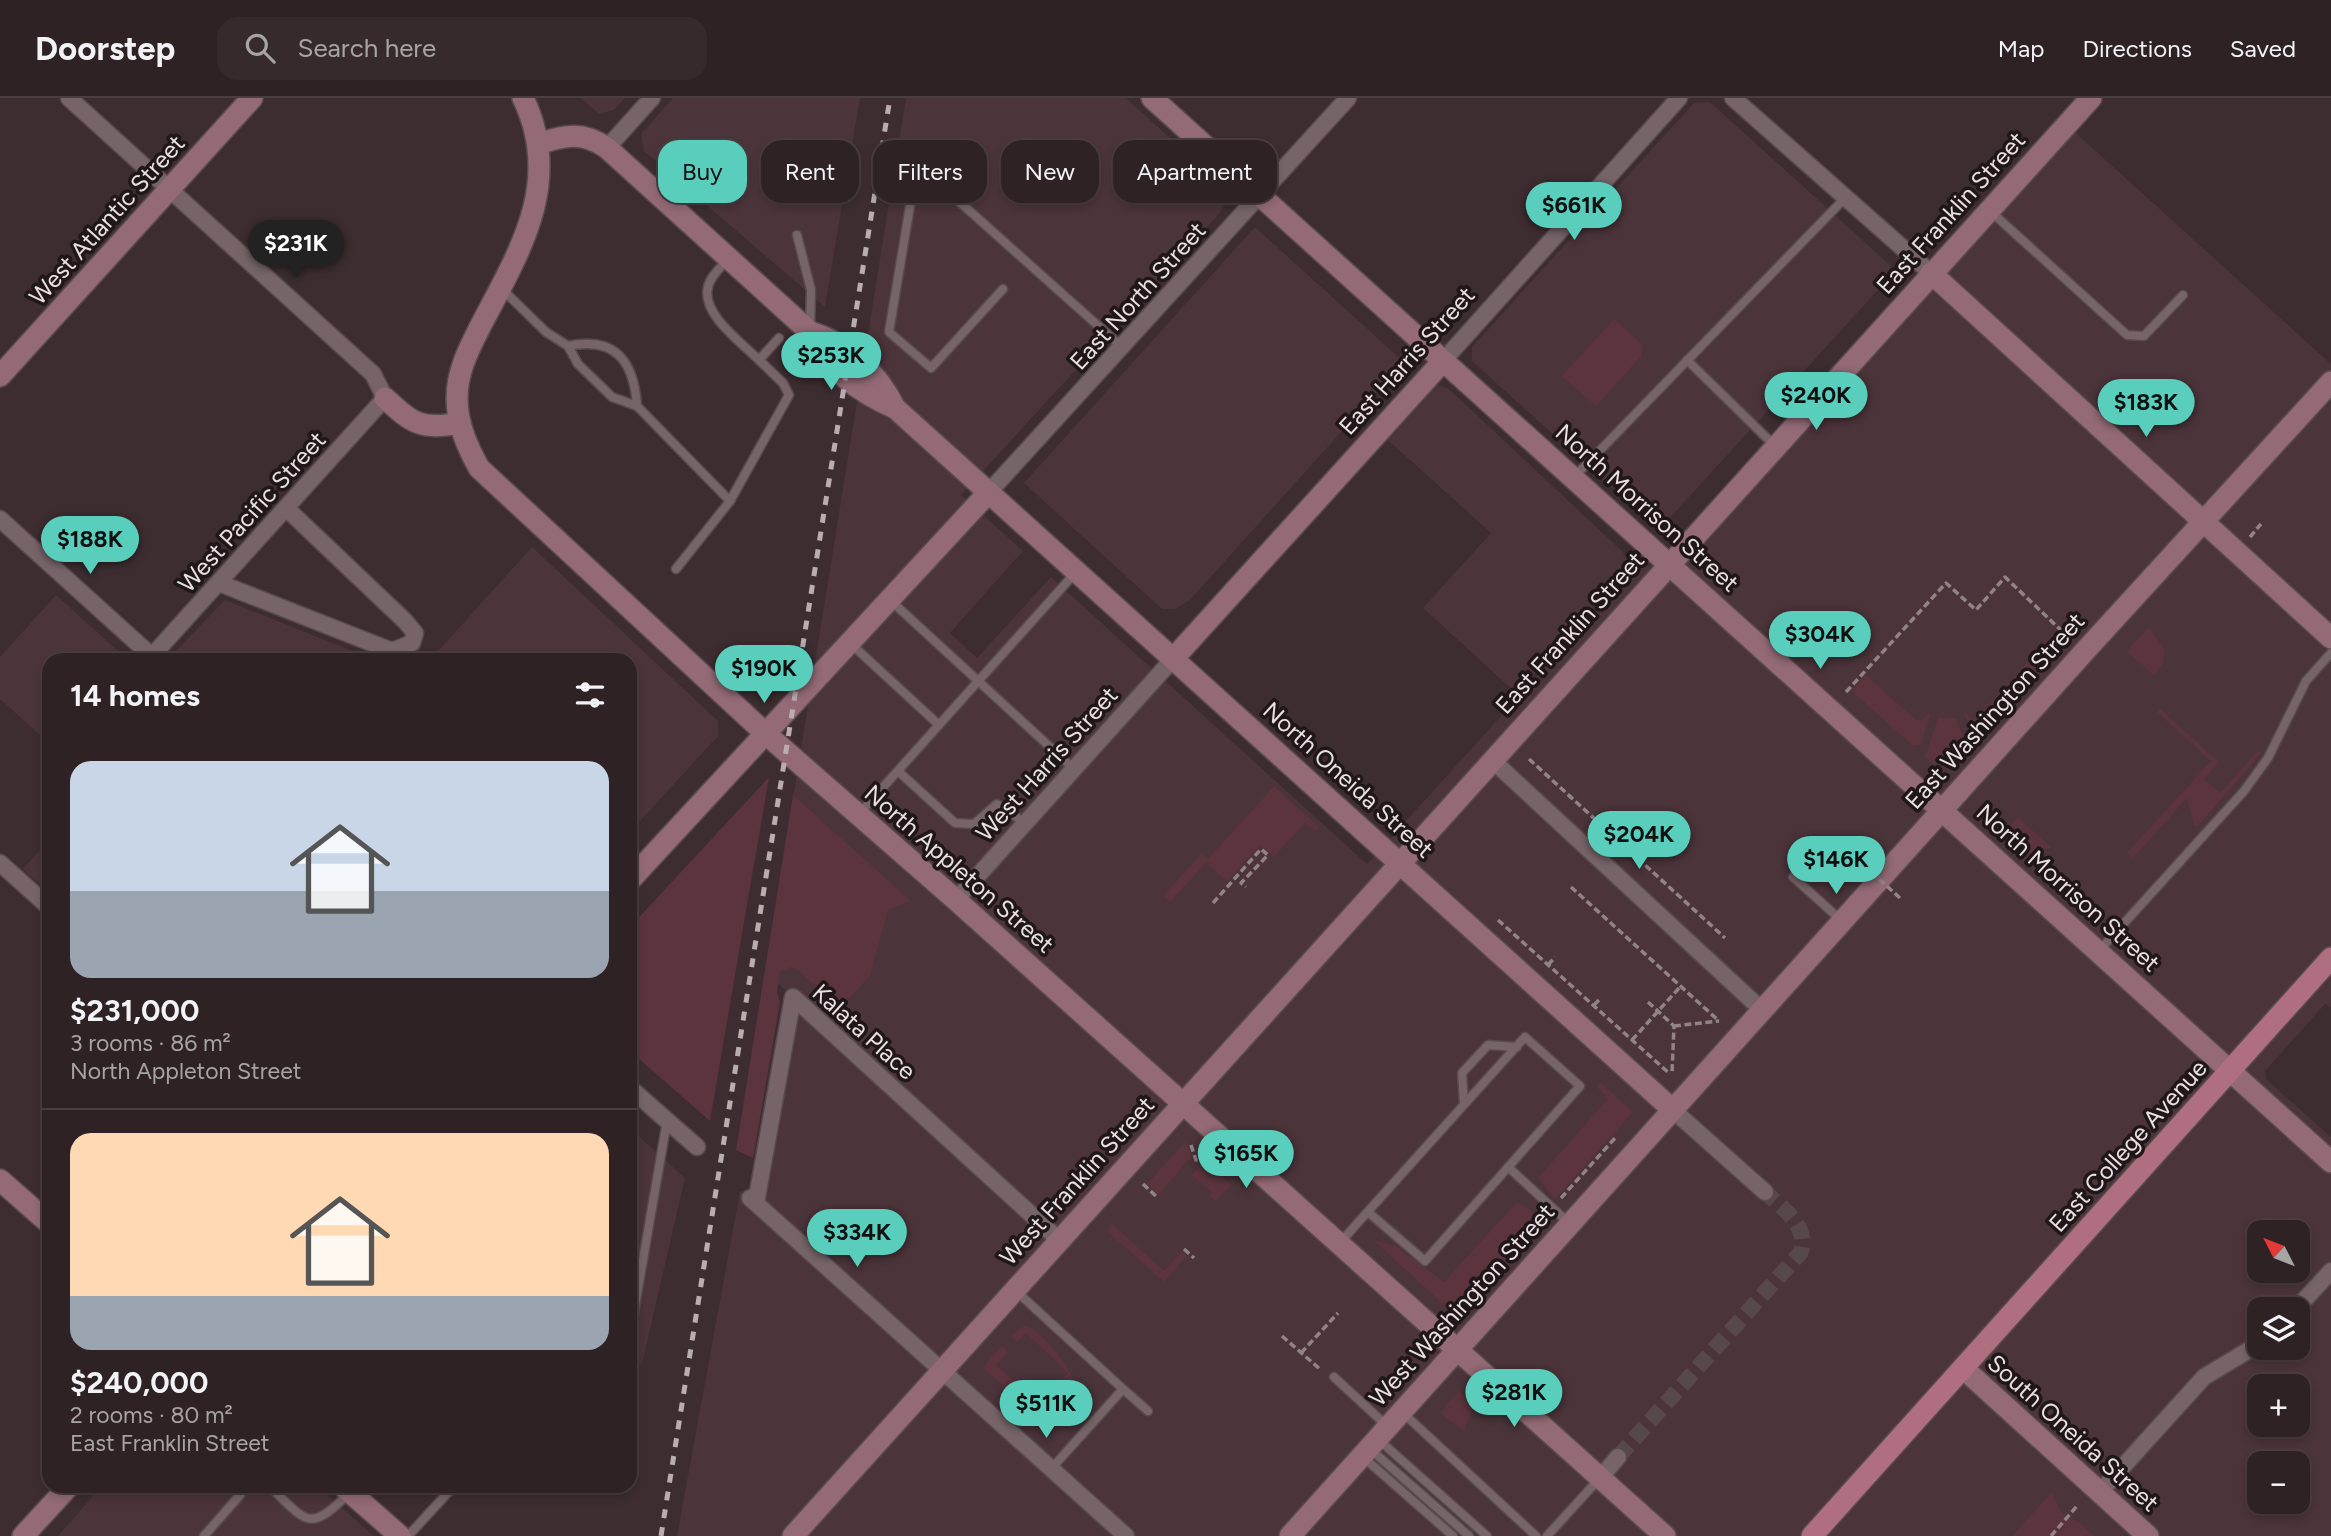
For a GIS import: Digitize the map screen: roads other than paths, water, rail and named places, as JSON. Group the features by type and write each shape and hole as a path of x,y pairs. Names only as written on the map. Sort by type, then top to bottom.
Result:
{"main road":[{"name":"East College Avenue","path":"1812,1536 2331,958"}],"street":[{"path":"69,98 373,374 385,398 402,413 426,427 460,424"},
{"name":"West Atlantic Street","path":"0,376 252,98"},
{"path":"523,98 538,144"},
{"path":"607,148 652,98"},
{"name":"North Morrison Street","path":"1152,98 1198,140"},
{"name":"East North Street","path":"1277,177 1348,98"},
{"name":"East Harris Street","path":"1173,659 1679,98"},
{"path":"1733,98 1846,197 2331,638"},
{"name":"East Franklin Street","path":"1399,861 2091,98"},
{"name":"North Oneida Street","path":"538,144 560,136 580,135 607,148 810,332 820,354 828,362 869,397 895,408 1765,1192"},
{"name":"North Appleton Street","path":"538,144 541,178 528,227 461,368 457,396 460,424 473,458 489,480 766,734 956,900 1665,1536"},
{"name":"East North Street","path":"989,492 1254,203"},
{"name":"North Morrison Street","path":"1268,203 2331,1163"},
{"name":"East Washington Street","path":"1673,1110 2331,382"},
{"name":"West Pacific Street","path":"158,653 385,398"},
{"path":"637,872 989,492"},
{"path":"219,583 392,651 412,643 415,633 405,621 286,508"},
{"path":"0,519 148,653"},
{"name":"West Harris Street","path":"956,900 1173,659"},
{"path":"1491,760 1762,1010"},
{"name":"West Franklin Street","path":"793,1536 1399,861"},
{"path":"0,863 42,901"},
{"name":"Kalata Place","path":"941,1371 752,1200 793,997 1058,1239"},
{"path":"637,1094 697,1147"},
{"name":"West Washington Street","path":"1290,1536 1673,1110"},
{"path":"0,1180 42,1217"},
{"path":"2307,1297 2331,1271"},
{"path":"2100,1492 2204,1377 2247,1351"},
{"name":"South Oneida Street","path":"1963,1368 2148,1536"},
{"path":"941,1371 1126,1536"},
{"path":"1600,1478 1618,1457"},
{"path":"23,1536 63,1493"},
{"path":"351,1493 400,1536"}],"lane":[{"path":"1003,289 931,368 890,332 917,164 1123,348"},
{"path":"1573,477 1846,197"},
{"path":"1989,210 2127,335 2144,336 2183,295"},
{"path":"797,235 811,290 810,332"},
{"path":"676,569 730,501 789,395 783,383 722,323 707,302 708,287 729,257"},
{"path":"500,288 546,332 568,346 578,364 612,397 637,406 730,501"},
{"path":"760,360 779,338"},
{"path":"568,346 589,342 605,346 623,360 635,379 637,406"},
{"path":"1687,360 1775,446"},
{"path":"858,815 1077,571"},
{"path":"890,600 1074,769"},
{"path":"850,643 939,725"},
{"path":"2098,952 2244,791 2268,758 2306,681 2331,653"},
{"path":"898,771 955,823 974,824 997,804 1025,823"},
{"path":"1793,877 1842,921"},
{"path":"1339,1245 1368,1212 1464,1104 1525,1037 1580,1086 1425,1261 1368,1212"},
{"path":"1464,1104 1462,1073 1488,1045 1517,1047"},
{"path":"637,1294 667,1120"},
{"path":"1508,1167 1570,1224"},
{"path":"1014,1289 1149,1411"},
{"path":"1334,1377 1453,1536"},
{"path":"1051,1469 1123,1389"},
{"path":"1379,1436 1469,1536"},
{"path":"1379,1436 1487,1536"},
{"path":"1379,1436 1536,1536"},
{"path":"1547,1536 1600,1478"},
{"path":"204,1536 240,1495 238,1493"},
{"path":"277,1493 304,1517 312,1520 323,1518 343,1493"},
{"path":"408,1536 448,1493"}],"tunnel":[{"path":"1618,1457 1801,1252 1798,1225 1765,1192"}],"railway":[{"path":"661,1536 890,98"}]}
